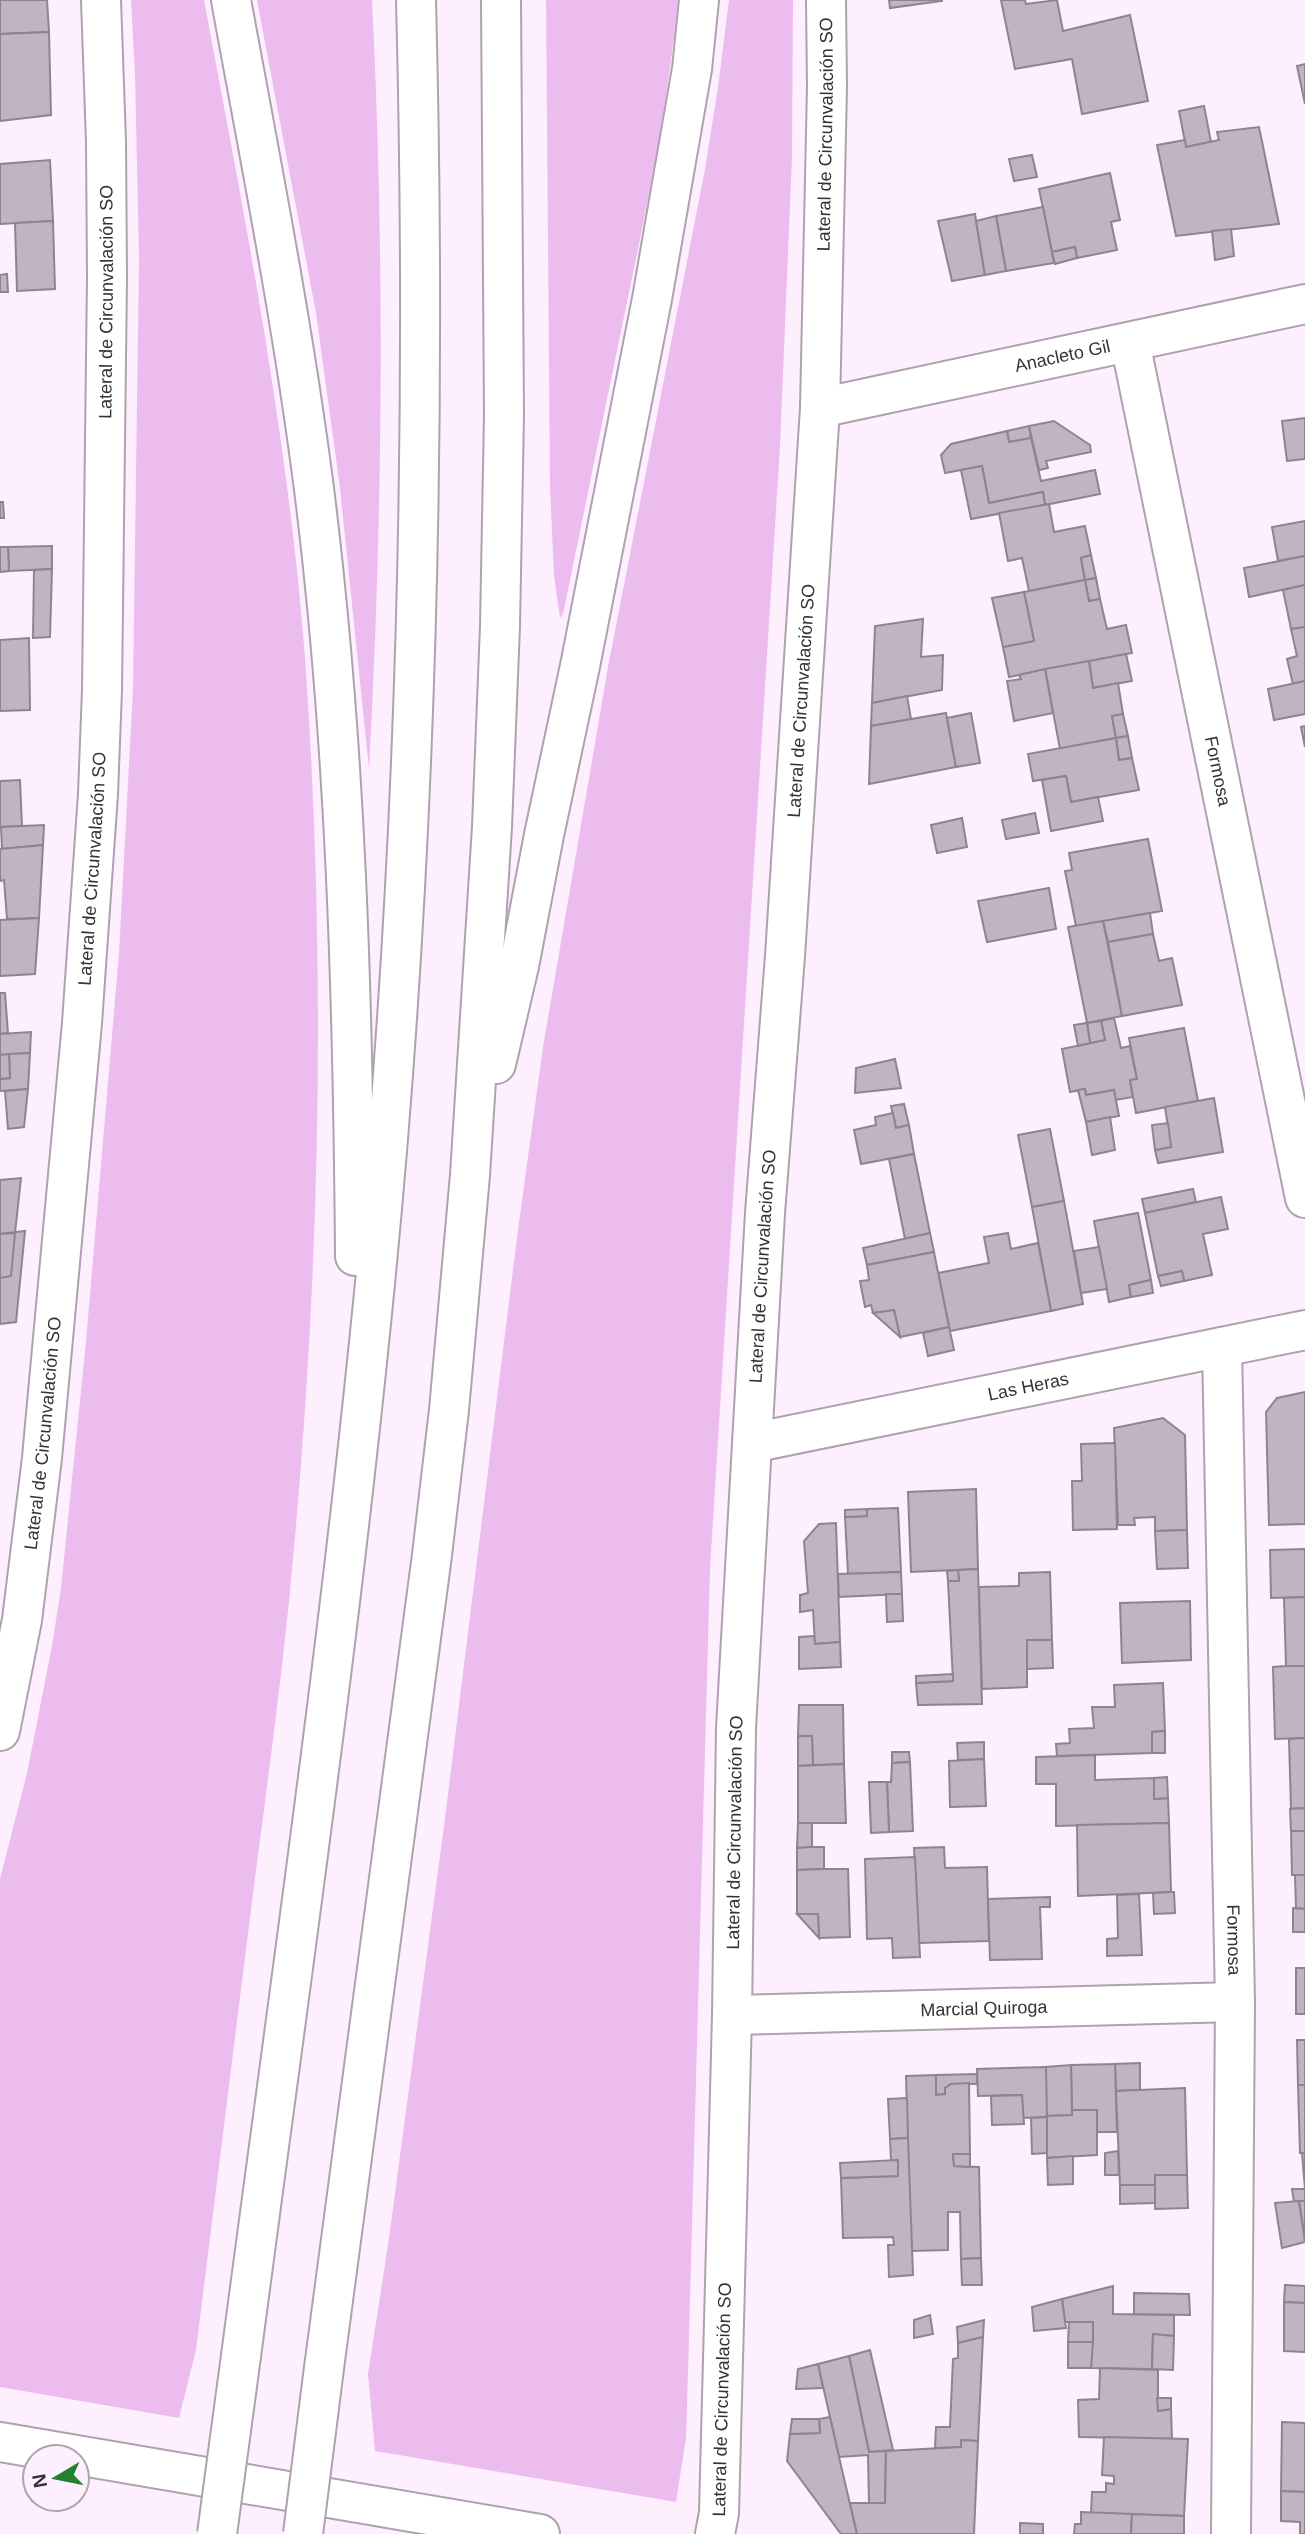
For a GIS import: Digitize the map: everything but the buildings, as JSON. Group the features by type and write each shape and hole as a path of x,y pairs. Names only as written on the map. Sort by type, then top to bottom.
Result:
{"main road":[{"name":"Lateral de Circunvalación SO","path":"0,1731 10,1633 42,1458 82,1023 98,781 103,636 107,277 101,0"},
{"path":"231,0 295,354 314,492 330,643 344,827 352,987 357,1440"},
{"path":"217,2534 323,1737 383,1189 412,779 422,240 416,0"},
{"path":"303,2534 432,1555 449,1409 470,1175 491,840 500,612 504,415 501,0"},
{"path":"470,1175 519,966 649,312 692,69 699,0"},
{"name":"Lateral de Circunvalación SO","path":"715,2534 719,2513 732,2015 736,1728 752,1443 820,408 827,114 826,0"},
{"name":"Anacleto Gil","path":"820,408 1305,304"},
{"name":"Formosa","path":"1130,342 1305,1198"},
{"name":"Las Heras","path":"752,1443 1305,1330"},
{"name":"Formosa","path":"1222,1347 1235,2002 1231,2534"},
{"name":"Marcial Quiroga","path":"732,2015 1235,2002"},
{"path":"0,2442 540,2534"}],"shaded area":[{"path":"131,0 204,0 264,328 288,492 305,658 316,880 318,1103 315,1215 294,1548 275,1725 196,2350 179,2418 0,2387 0,1879 27,1773 61,1588 86,1341 119,953 133,689 139,259"},
{"path":"257,0 372,0 379,192 381,385 369,769 340,488 316,313"},
{"path":"546,0 678,0 650,186 563,614 560,618 554,576 550,487"},
{"path":"729,0 793,0 792,157 780,446 710,1569 686,2438 676,2502 375,2451 368,2374 389,2238 445,1818 543,1047 608,667 705,169"}]}
